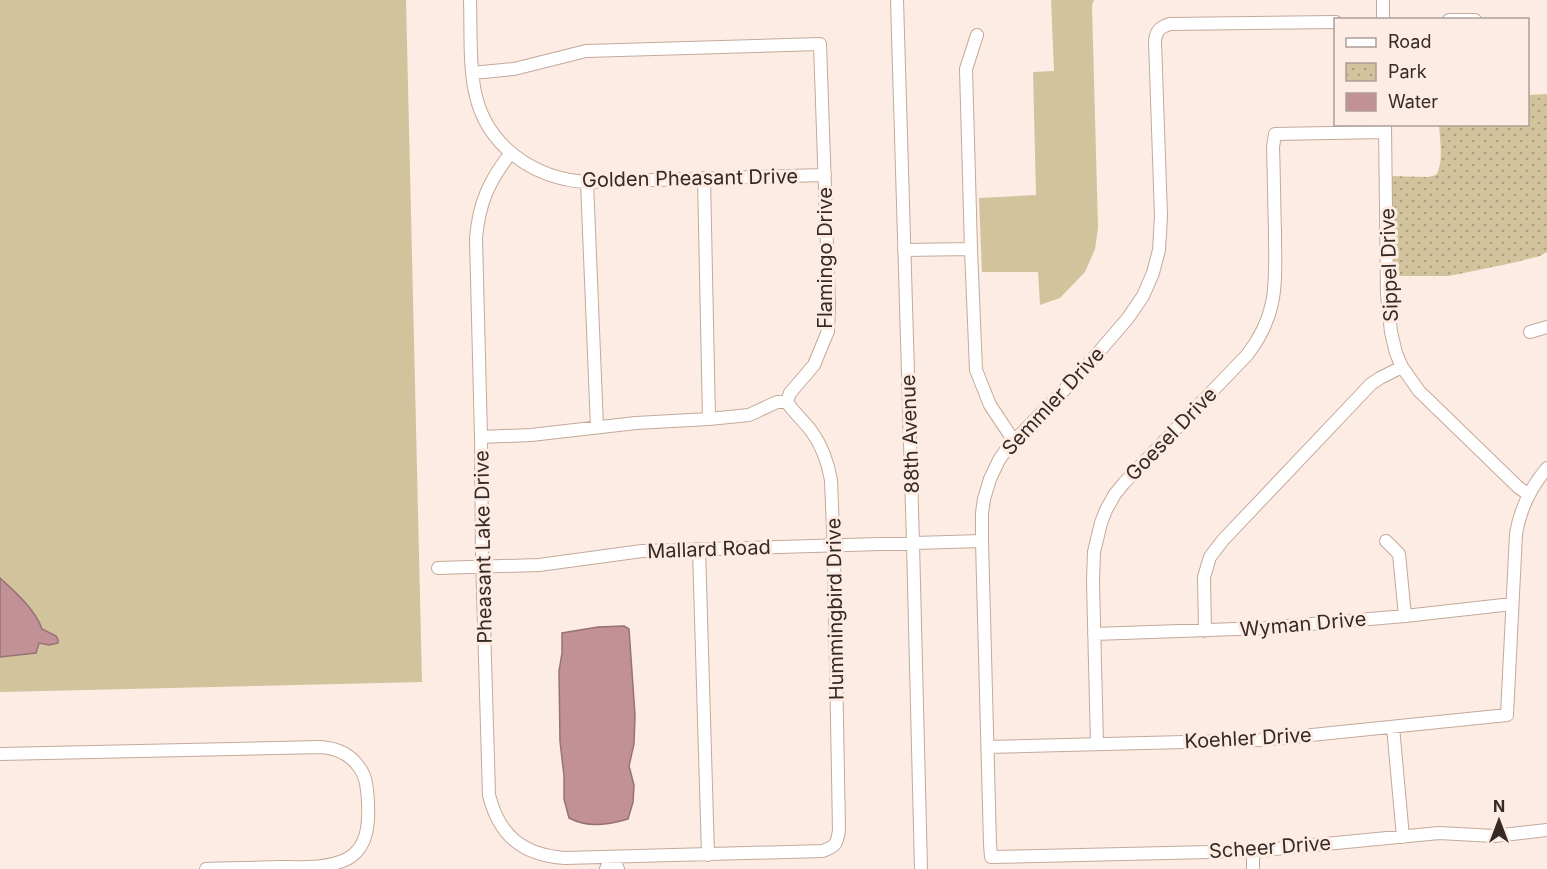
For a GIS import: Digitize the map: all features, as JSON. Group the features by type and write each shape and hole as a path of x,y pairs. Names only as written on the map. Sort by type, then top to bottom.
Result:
{"street":[{"name":"Golden Pheasant Drive","path":"470,0 472,73 478,104 485,121 510,154 543,173 572,181 587,182 825,175"},
{"name":"88th Avenue","path":"897,0 921,869"},
{"path":"1383,0 1383,18"},
{"name":"Semmler Drive","path":"992,857 982,541 984,499 990,479 1008,447 1079,375 1128,318 1143,296 1153,273 1159,250 1161,216 1155,40 1159,29 1170,24 1334,22"},
{"path":"977,35 966,69 976,370 990,405 1014,441"},
{"name":"Flamingo Drive","path":"472,73 514,69 591,50 820,44 828,332 814,365 790,393 787,402"},
{"name":"Goesel Drive","path":"1097,744 1094,552 1101,523 1110,502 1124,483 1257,342 1269,315 1276,274 1273,147 1275,134 1385,128"},
{"name":"Sippel Drive","path":"1385,128 1387,294 1396,353 1411,381 1427,400 1528,495"},
{"name":"Pheasant Lake Drive","path":"510,154 493,178 481,206 477,225 476,251 482,567 489,795 493,812 501,827 515,842 537,853 565,858 823,851 837,842 839,830"},
{"path":"704,178 709,419"},
{"path":"587,182 597,427"},
{"path":"904,250 971,249"},
{"path":"1530,332 1547,327"},
{"path":"1205,631 1204,577 1210,557 1223,540 1371,384 1402,367"},
{"path":"481,437 531,435 636,423 748,415 777,402 787,402"},
{"name":"Hummingbird Drive","path":"787,402 812,431 821,446 831,480 839,830"},
{"path":"1512,603 1516,534 1520,515 1528,495 1547,468"},
{"path":"1386,540 1399,554 1405,616"},
{"name":"Mallard Road","path":"438,568 539,565 642,551 982,541"},
{"path":"699,549 708,855"},
{"name":"Wyman Drive","path":"1094,634 1265,628 1405,616 1512,603"},
{"name":"Koehler Drive","path":"988,747 1263,740 1506,715 1512,603"},
{"path":"1393,727 1403,837"},
{"path":"0,754 326,747 342,752 359,766 366,783 368,825 364,840 349,858 319,866 206,869"},
{"name":"Scheer Drive","path":"992,857 1253,851 1439,833 1494,836 1547,830"},
{"path":"1253,851 1253,869"},
{"path":"606,869 611,857"},
{"path":"611,857 618,869"}],"green space":[{"path":"0,0 406,0 422,682 0,692"},
{"path":"1051,0 1094,0 1092,5 1098,228 1095,249 1085,272 1060,298 1040,305 1038,272 982,272 979,198 1036,195 1033,72 1054,71"},
{"path":"1547,94 1547,252 1512,263 1449,276 1392,276 1390,176 1428,177 1436,175 1441,158 1439,126 1529,126 1529,95"}],"water":[{"path":"0,578 30,608 42,629 56,636 58,643 49,645 39,643 36,653 0,657"},
{"path":"624,626 629,629 635,715 634,744 629,766 634,785 633,802 628,819 606,824 583,823 569,818 564,799 559,671 562,633 598,627"}]}
